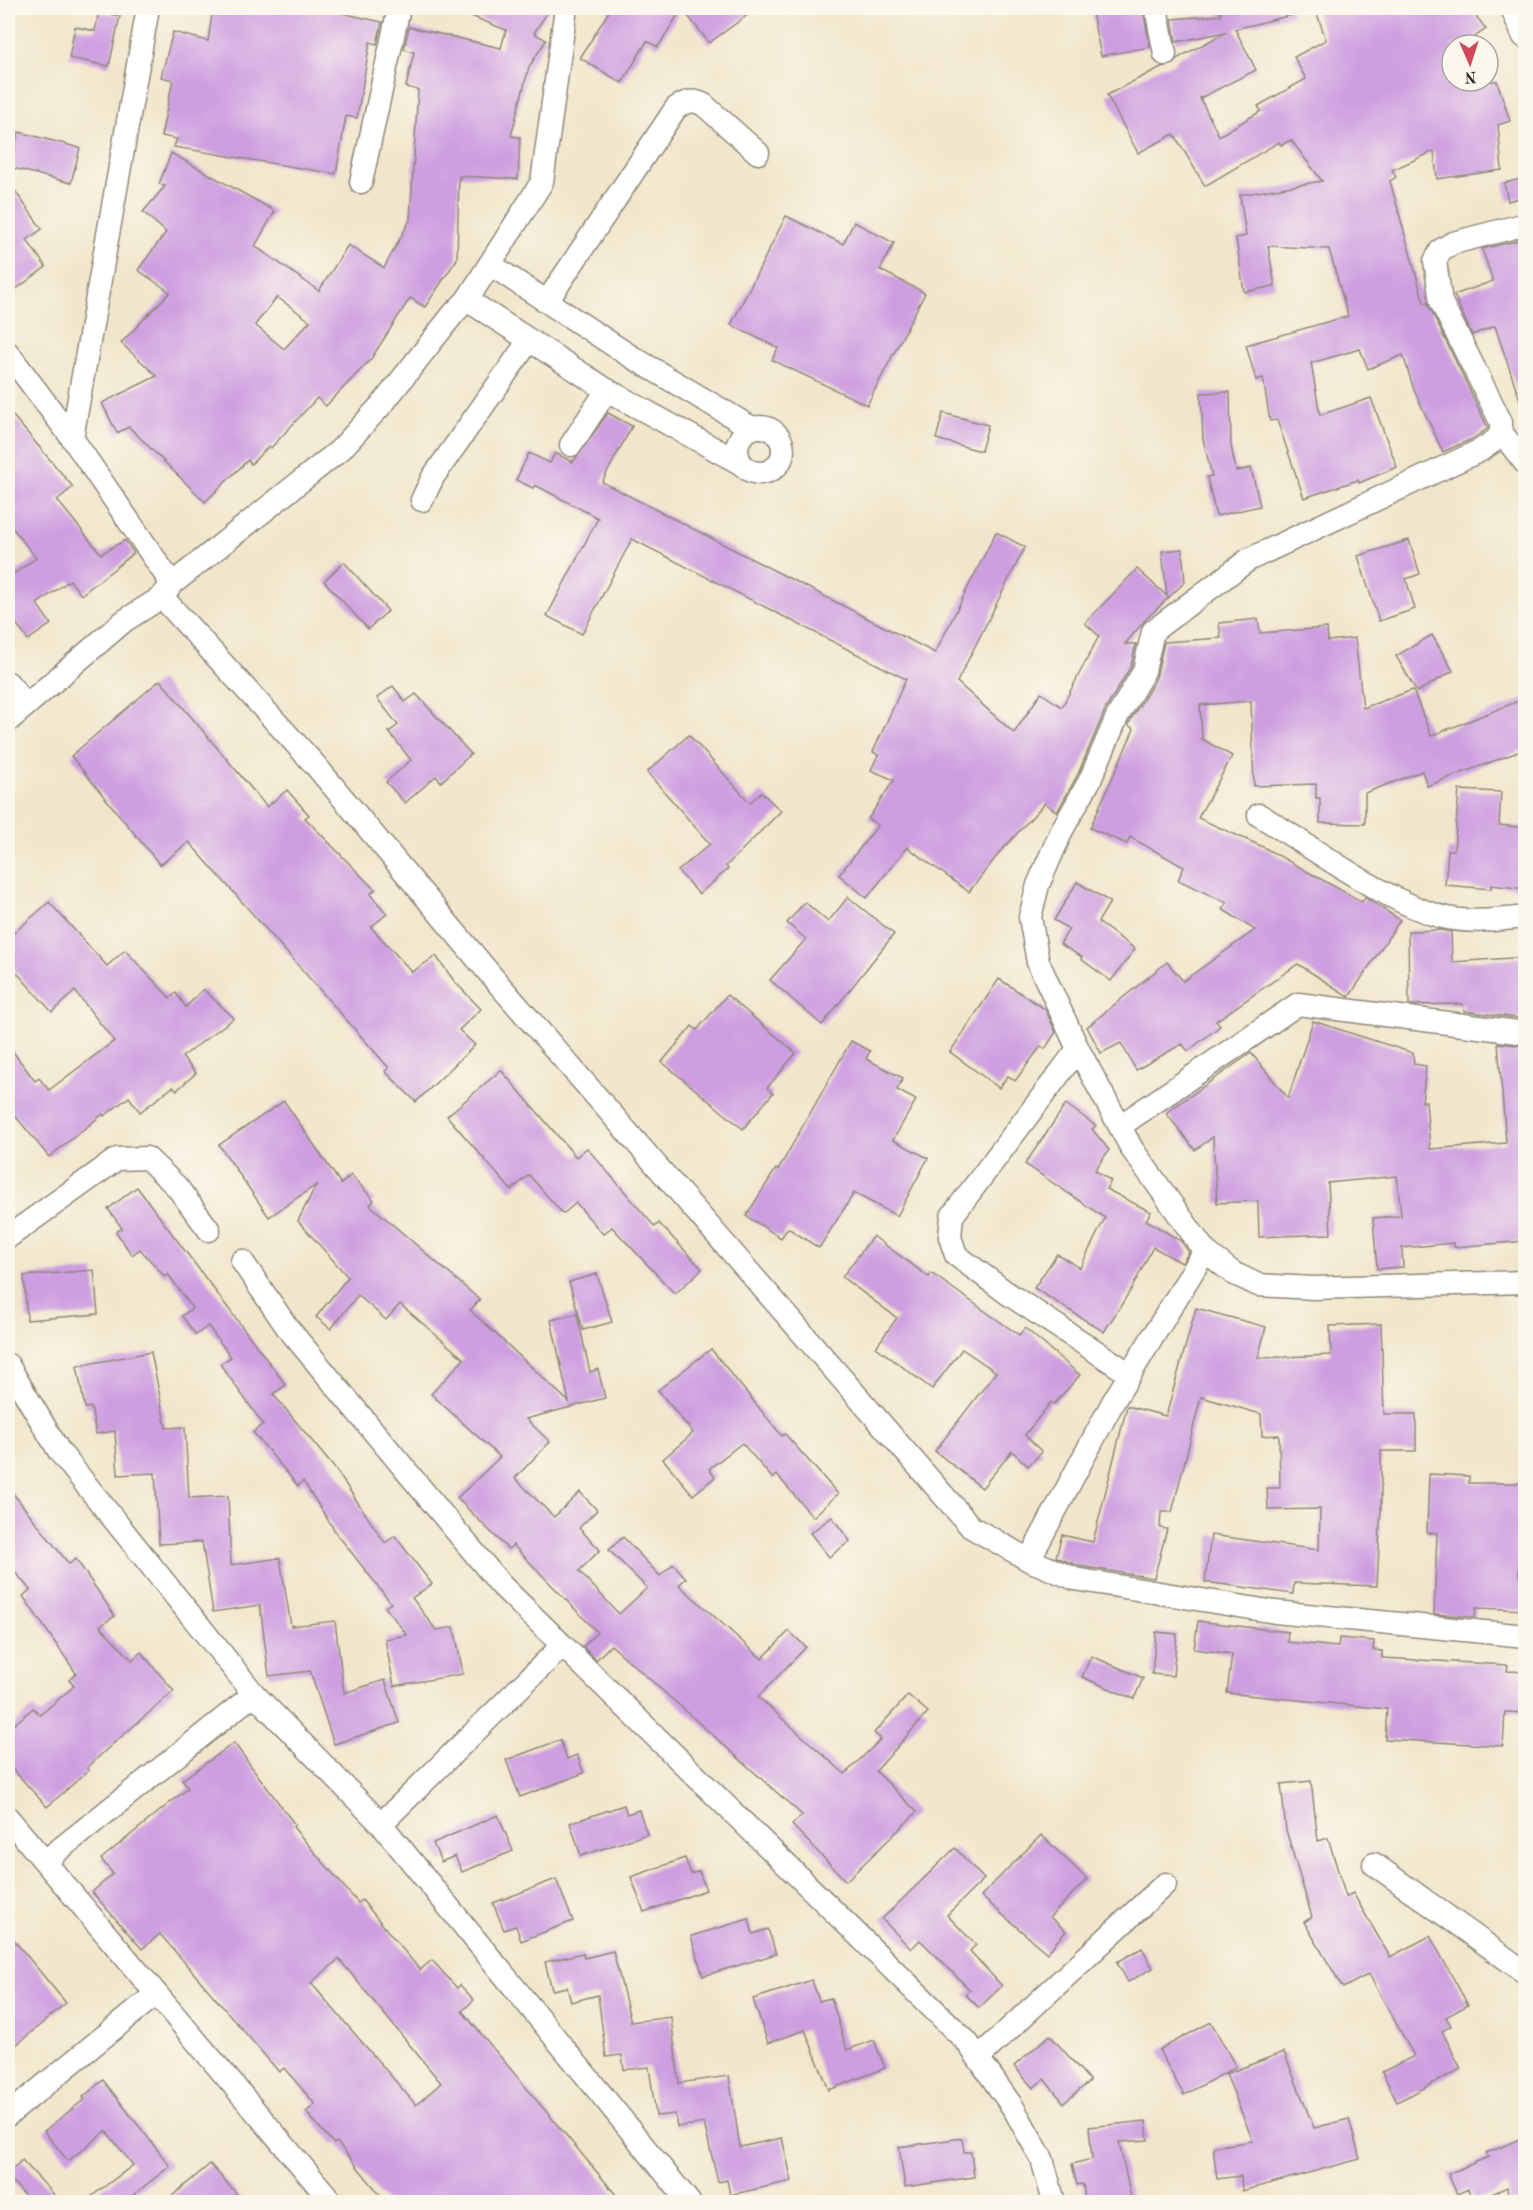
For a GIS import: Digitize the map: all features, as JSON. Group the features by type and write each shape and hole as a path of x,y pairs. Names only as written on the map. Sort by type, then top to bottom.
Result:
{"main road":[{"path":"1515,8 1526,34"}],"street":[{"path":"72,438 148,8"},
{"path":"361,182 399,8"},
{"path":"8,721 124,621 167,590 340,450 384,402 454,313 467,300 542,182 566,8"},
{"path":"1156,8 1165,54"},
{"path":"548,300 676,108 688,101 696,101 704,105 758,153"},
{"path":"1526,224 1453,243 1441,250 1435,261 1441,302 1495,406 1501,432 1526,464"},
{"path":"491,265 548,300 627,354 752,428"},
{"path":"467,300 528,342 607,390 740,463 747,470 757,474 768,472 776,467 782,458 783,448 780,438 772,430 762,427 752,428 743,434 737,443 736,453 740,463"},
{"path":"422,500 433,477 528,342"},
{"path":"8,353 72,438 167,590 495,980 971,1527 1029,1560 1075,1579 1275,1612 1526,1636"},
{"path":"571,445 607,390"},
{"path":"1501,432 1497,438 1471,454 1248,560 1153,630 1144,671 1117,717 1090,780 1062,830 1038,885 1030,917 1038,962 1078,1049 1132,1149 1205,1251 1233,1273 1258,1285 1313,1288 1526,1282"},
{"path":"8,683 26,705"},
{"path":"1259,815 1389,896 1440,916 1490,921 1526,917"},
{"path":"1120,1126 1298,1004 1526,1034"},
{"path":"1078,1049 952,1216 950,1237 956,1256 1007,1293 1131,1374"},
{"path":"8,1237 117,1159 147,1158 177,1187 209,1230"},
{"path":"1029,1560 1131,1374 1205,1251"},
{"path":"242,1261 287,1327 501,1585 967,2042 1014,2109 1042,2159 1054,2202"},
{"path":"8,1365 60,1451 254,1694 381,1824 689,2202"},
{"path":"381,1824 562,1646"},
{"path":"45,1861 254,1694"},
{"path":"8,1818 332,2202"},
{"path":"1374,1864 1526,1973"},
{"path":"979,2057 1165,1884"},
{"path":"8,2115 156,1994"}],"building":[{"path":"213,8 319,8 382,22 377,44 370,42 357,118 346,116 336,174 174,147 177,139 161,136 173,80 161,77 173,32 208,41"},
{"path":"451,8 550,8 534,33 546,40 529,67 511,136 520,137 518,179 459,176 457,259 425,307 410,298 371,359 326,406 317,398 271,448 269,446 251,464 248,460 205,502 129,427 117,433 102,403 157,376 121,343 170,292 138,270 166,232 143,212 165,186 159,184 171,153 275,211 255,246 319,291 348,245 384,268 410,220 418,90 406,87 414,52 404,49 409,27 501,48 506,30","holes":["277,297 310,321 284,349 255,325"]},
{"path":"611,8 682,8 658,47 647,41 622,83 580,58"},
{"path":"682,8 757,8 709,43"},
{"path":"1091,8 1143,8 1150,47 1101,56"},
{"path":"1219,8 1291,8 1292,15 1235,29 1256,70 1200,98 1219,136 1261,111 1258,106 1306,79 1294,57 1326,40 1315,8 1470,8 1486,29 1480,33 1440,33 1440,93 1500,93 1500,90 1510,121 1498,125 1502,170 1437,179 1434,151 1392,170 1396,177 1390,181 1424,303 1427,302 1488,428 1474,438 1443,452 1414,390 1403,355 1368,369 1360,349 1311,363 1320,415 1371,398 1397,467 1359,483 1358,480 1304,498 1277,420 1270,421 1263,378 1256,380 1246,345 1348,316 1329,249 1268,246 1275,286 1244,292 1236,238 1246,236 1240,195 1322,181 1291,140 1281,145 1279,142 1205,186 1174,134 1138,153 1107,95 1161,67 1173,64 1178,58 1226,32 1176,42 1172,19 1221,15"},
{"path":"99,12 120,16 109,66 69,58 75,27 95,31"},
{"path":"19,132 80,148 71,183 9,167"},
{"path":"1526,178 1526,196 1508,201 1504,183"},
{"path":"8,181 42,229 27,240 46,267 8,295"},
{"path":"786,216 843,244 854,222 894,243 880,270 925,293 867,405 772,360 778,348 731,325"},
{"path":"1520,240 1526,258 1526,406 1522,406 1495,326 1472,335 1454,295 1493,281 1482,249"},
{"path":"1230,392 1231,446 1236,471 1251,468 1260,506 1216,516 1207,477 1212,476 1203,439 1201,393"},
{"path":"8,410 73,487 57,500 101,554 125,540 134,553 81,595 70,580 37,604 51,624 28,640 8,612 8,578 36,558 8,522"},
{"path":"608,413 632,426 602,482 935,653 996,532 1025,547 957,682 1014,733 1041,693 1062,707 1099,636 1085,623 1137,569 1167,596 1162,551 1182,549 1185,582 1145,620 1125,644 1136,644 1131,666 1105,710 1078,774 1057,812 1045,803 1000,852 969,892 907,847 867,898 839,875 878,825 868,819 894,780 871,770 878,755 873,752 906,679 632,539 582,634 547,616 598,518 535,485 533,488 516,480 529,453 550,463 555,453 573,462"},
{"path":"943,413 988,425 981,451 936,439"},
{"path":"1409,540 1420,574 1406,579 1415,609 1379,621 1358,556"},
{"path":"344,562 388,611 368,629 324,581"},
{"path":"1258,619 1260,633 1327,628 1328,641 1355,638 1363,708 1413,690 1431,736 1526,698 1526,749 1427,786 1422,771 1365,793 1365,824 1320,823 1320,798 1316,798 1316,784 1254,786 1251,701 1200,705 1202,739 1232,756 1198,818 1263,847 1362,902 1365,897 1400,920 1349,997 1298,964 1216,1021 1220,1026 1188,1051 1182,1044 1136,1070 1121,1043 1101,1053 1087,1027 1167,962 1183,981 1255,930 1222,909 1227,903 1178,880 1184,867 1130,837 1127,844 1090,828 1134,729 1128,725 1156,678 1164,642 1221,638 1219,623"},
{"path":"1432,635 1453,671 1417,692 1396,656"},
{"path":"160,680 267,807 287,790 309,815 305,818 375,890 370,894 387,914 371,927 412,972 436,956 455,982 481,1009 459,1030 475,1045 416,1102 385,1071 389,1068 189,842 160,865 71,756"},
{"path":"393,686 405,702 416,694 471,754 441,782 436,776 405,803 386,782 411,760 389,732 398,725 377,698"},
{"path":"689,735 750,803 761,792 781,811 726,866 728,869 699,894 678,871 710,844 647,772"},
{"path":"1459,790 1501,792 1499,825 1526,828 1526,889 1491,885 1491,889 1445,885 1448,850 1454,850"},
{"path":"1077,882 1110,902 1098,922 1135,949 1111,981 1081,959 1082,957 1060,944 1069,929 1054,920"},
{"path":"848,897 894,934 822,1025 770,980 806,939 787,923 805,902 828,922"},
{"path":"49,902 107,966 125,950 170,998 176,993 186,1007 203,989 234,1018 182,1057 196,1073 177,1090 173,1087 140,1112 129,1097 104,1116 103,1114 49,1157 8,1107 8,1045 35,1081 39,1078 49,1090 114,1041 75,991 52,1012 8,963 8,938"},
{"path":"1408,931 1451,932 1452,962 1526,957 1526,1019 1464,1011 1463,1004 1409,1005"},
{"path":"999,979 1045,1009 1056,1032 1045,1049 1041,1046 1015,1081 1008,1076 999,1088 950,1052"},
{"path":"727,995 796,1053 767,1088 773,1093 743,1129 662,1062 692,1026 697,1030"},
{"path":"1313,1021 1413,1053 1414,1064 1426,1066 1422,1102 1426,1101 1430,1149 1506,1143 1498,1043 1526,1046 1526,1241 1454,1247 1454,1243 1402,1248 1403,1267 1377,1269 1373,1218 1401,1216 1397,1176 1328,1183 1331,1234 1259,1237 1258,1201 1217,1203 1213,1137 1195,1150 1166,1113 1251,1053 1288,1098"},
{"path":"851,1041 870,1051 866,1059 903,1078 897,1090 916,1100 893,1140 928,1158 897,1216 854,1193 819,1248 788,1228 781,1238 746,1216 776,1169 778,1170"},
{"path":"501,1070 576,1157 587,1148 655,1227 659,1223 702,1269 675,1294 612,1227 603,1234 576,1203 563,1214 529,1175 511,1190 447,1116"},
{"path":"284,1101 341,1184 351,1175 374,1200 370,1205 480,1300 470,1310 569,1402 551,1320 577,1314 590,1372 598,1369 605,1398 526,1419 550,1442 515,1478 554,1517 580,1492 597,1510 579,1528 600,1550 579,1571 619,1614 647,1588 609,1550 623,1537 660,1576 673,1564 686,1578 679,1585 762,1659 789,1631 806,1647 758,1697 845,1774 881,1739 874,1733 908,1695 928,1712 876,1771 917,1812 846,1881 792,1825 802,1815 611,1645 596,1660 583,1647 597,1632 513,1545 508,1549 457,1498 500,1457 431,1394 464,1359 400,1304 386,1320 358,1295 331,1329 316,1317 348,1277 298,1221 316,1185 269,1217 219,1145"},
{"path":"1066,1104 1096,1126 1092,1129 1109,1150 1095,1170 1111,1181 1106,1189 1151,1212 1146,1220 1181,1241 1189,1252 1182,1263 1153,1247 1132,1288 1104,1332 1034,1288 1057,1254 1080,1268 1105,1218 1025,1164"},
{"path":"137,1187 286,1385 273,1394 336,1470 385,1543 395,1536 432,1584 412,1598 436,1630 454,1627 463,1674 394,1686 385,1639 407,1635 385,1607 391,1603 337,1534 303,1481 298,1486 253,1432 263,1424 220,1364 231,1357 208,1326 196,1335 182,1316 192,1308 168,1274 165,1277 140,1249 132,1255 116,1232 122,1228 108,1209"},
{"path":"873,1236 929,1277 931,1273 1019,1335 1025,1328 1080,1375 1054,1404 1051,1402 1025,1435 1042,1452 1028,1466 1012,1451 982,1488 935,1451 996,1372 962,1349 932,1389 876,1347 897,1318 842,1277"},
{"path":"94,1270 98,1314 27,1320 24,1276"},
{"path":"597,1274 612,1322 583,1330 569,1282"},
{"path":"1196,1308 1266,1327 1258,1358 1331,1355 1330,1326 1381,1324 1384,1414 1416,1414 1416,1451 1381,1451 1377,1586 1294,1583 1293,1594 1205,1582 1211,1535 1319,1550 1320,1509 1268,1510 1267,1488 1280,1488 1279,1435 1262,1436 1261,1414 1201,1397 1172,1512 1161,1512 1160,1528 1167,1529 1154,1578 1079,1566 1056,1557 1062,1535 1093,1542 1127,1406 1166,1416"},
{"path":"711,1349 782,1436 785,1434 838,1494 813,1517 777,1475 773,1479 742,1443 709,1469 715,1477 693,1495 663,1459 693,1433 658,1390"},
{"path":"151,1352 166,1428 185,1427 189,1498 228,1496 231,1565 280,1558 291,1626 335,1621 344,1693 385,1680 399,1723 334,1744 310,1671 269,1676 260,1605 213,1612 202,1542 159,1544 155,1473 118,1475 115,1431 96,1434 91,1407 85,1408 77,1366"},
{"path":"1429,1474 1469,1476 1469,1483 1526,1483 1526,1524 1520,1524 1519,1575 1526,1575 1526,1610 1476,1608 1475,1617 1434,1614 1437,1533 1427,1533"},
{"path":"8,1487 69,1564 76,1559 115,1616 100,1626 132,1660 141,1652 174,1691 106,1750 87,1768 89,1770 47,1807 8,1764 8,1730 33,1708 40,1715 74,1686 69,1680 76,1673 23,1596 30,1590 8,1563"},
{"path":"832,1517 850,1541 829,1557 810,1533"},
{"path":"1198,1621 1288,1632 1287,1642 1338,1647 1339,1638 1374,1641 1373,1650 1382,1651 1382,1658 1508,1665 1507,1671 1526,1672 1526,1713 1505,1712 1503,1746 1385,1739 1387,1709 1227,1693 1232,1654 1194,1649"},
{"path":"1156,1632 1177,1634 1173,1676 1152,1674"},
{"path":"1091,1656 1143,1678 1134,1699 1082,1677"},
{"path":"560,1740 567,1759 577,1755 584,1773 520,1797 506,1760"},
{"path":"234,1743 295,1825 293,1827 358,1903 362,1900 420,1970 432,1960 457,1988 460,1985 474,2000 462,2011 622,2202 386,2202 337,2142 334,2144 306,2112 315,2104 284,2068 279,2072 160,1934 142,1949 92,1892 113,1874 101,1859 188,1788 182,1780","holes":["339,1959 441,2083 416,2105 311,1983"]},
{"path":"1311,1781 1318,1841 1328,1838 1346,1897 1353,1893 1390,1957 1430,1936 1468,2005 1446,2017 1451,2026 1442,2031 1461,2069 1397,2102 1382,2072 1414,2056 1369,1974 1343,1988 1304,1922 1312,1917 1286,1830 1281,1784"},
{"path":"624,1805 627,1814 639,1810 647,1834 581,1856 570,1823"},
{"path":"498,1815 513,1851 462,1872 455,1856 441,1862 433,1843"},
{"path":"1041,1835 1087,1879 1050,1917 1066,1931 1047,1953 981,1896"},
{"path":"955,1848 984,1879 947,1915 976,1945 970,1951 1002,1986 979,2008 965,1994 970,1990 920,1940 911,1949 882,1919"},
{"path":"685,1858 691,1874 699,1871 706,1890 644,1912 631,1877"},
{"path":"556,1879 573,1921 521,1941 516,1926 504,1930 493,1903"},
{"path":"749,1919 753,1934 768,1929 776,1954 703,1976 691,1936"},
{"path":"8,1933 66,2003 8,2052"},
{"path":"1142,1948 1153,1968 1128,1982 1117,1962"},
{"path":"613,1951 631,2022 671,2017 679,2083 729,2076 740,2147 782,2138 792,2181 730,2195 727,2180 718,2182 704,2123 677,2127 675,2114 656,2116 649,2067 624,2070 622,2055 606,2057 598,1995 571,2002 567,1987 552,1990 545,1962 583,1953 584,1958"},
{"path":"812,1980 819,2001 831,1998 847,2050 874,2040 885,2068 829,2090 805,2030 768,2043 753,1999"},
{"path":"1211,2022 1236,2067 1184,2095 1159,2050"},
{"path":"1050,2035 1090,2081 1064,2103 1044,2079 1033,2088 1014,2066"},
{"path":"1284,2052 1314,2128 1349,2119 1360,2159 1242,2191 1241,2176 1217,2179 1213,2147 1253,2141 1226,2074"},
{"path":"103,2080 170,2166 124,2202 84,2202 133,2165 106,2131 68,2161 44,2131 85,2099 83,2097"},
{"path":"1146,2121 1148,2140 1119,2142 1132,2202 1085,2202 1083,2184 1077,2185 1072,2164 1092,2159 1089,2127"},
{"path":"1526,2137 1526,2202 1509,2202 1507,2187 1474,2202 1468,2189 1457,2194 1448,2174 1488,2157 1486,2153"},
{"path":"962,2138 964,2152 971,2152 974,2177 905,2187 899,2147"},
{"path":"22,2160 61,2202 31,2202 8,2177 8,2173"},
{"path":"210,2164 244,2202 165,2202"}]}
